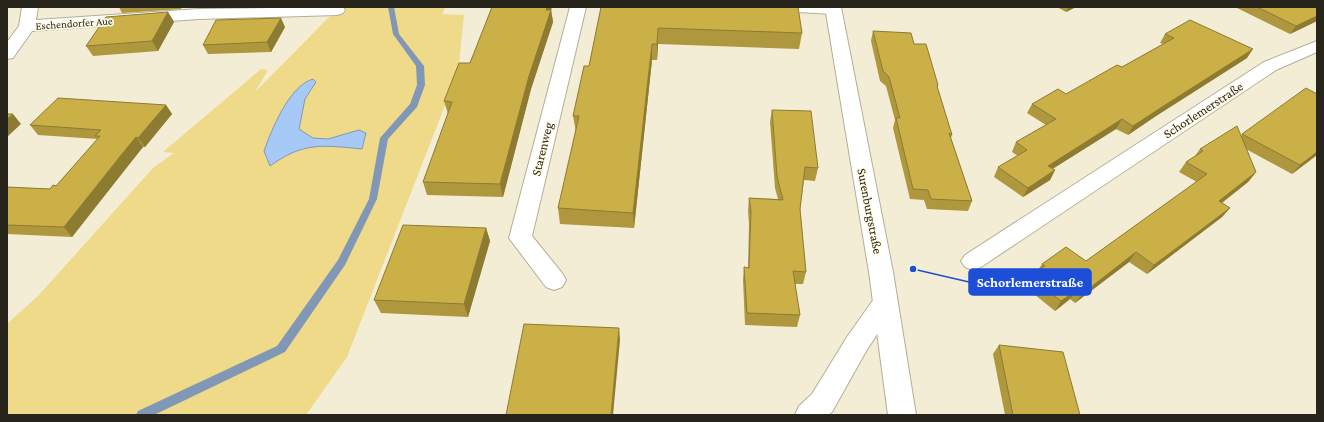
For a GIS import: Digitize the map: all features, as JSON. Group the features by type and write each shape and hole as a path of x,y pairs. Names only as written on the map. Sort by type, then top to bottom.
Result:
{"street":[{"name":"Eschendorfer Aue","path":"7,54 27,26 30,7"},
{"name":"Starenweg","path":"554,280 520,238 578,7"},
{"path":"797,7 833,8"},
{"name":"Surenburgstraße","path":"833,8 848,83 853,124 881,272 902,415"},
{"name":"Eschendorfer Aue","path":"27,26 199,14 336,10"},
{"name":"Schorlemerstraße","path":"973,261 1270,66 1317,46"},
{"path":"809,415 822,403 856,345 885,303"}],"shaded area":[{"path":"339,7 446,7 442,14 464,15 458,72 347,357 306,415 7,415 7,324 38,296 153,168 174,153 163,152 261,69 268,70 255,92"}],"water":[{"path":"313,79 316,82 305,99 299,129 313,138 328,139 359,130 366,133 362,149 324,146 313,147 293,153 270,166 264,151 282,109 296,90 304,83"}],"building":[{"path":"492,7 547,7 546,10 551,10 529,76 500,184 423,182 452,102 444,101 459,63 470,63"},
{"path":"601,7 798,7 802,33 658,28 657,44 652,44 633,213 558,208 579,116 573,116 584,66 589,66"},
{"path":"1257,7 1317,7 1317,16 1296,26"},
{"path":"168,12 152,41 86,46 106,17"},
{"path":"281,18 267,42 203,45 216,20"},
{"path":"1190,20 1253,49 1133,126 1122,119 1048,166 1055,170 1028,188 998,167 1027,150 1016,142 1056,119 1032,104 1058,89 1066,94 1117,65 1122,67 1174,38 1165,34"},
{"path":"873,31 911,33 914,44 926,44 952,135 949,133 972,201 931,199 928,190 913,189 896,118 900,118 889,77 883,71"},
{"path":"1306,88 1317,94 1317,152 1300,165 1242,134"},
{"path":"58,98 166,105 138,138 136,137 64,227 7,225 7,187 50,189 53,185 56,186 100,136 95,136 101,130 30,125"},
{"path":"772,110 811,111 818,168 805,167 800,209 806,272 793,271 800,315 747,313 744,267 749,268 751,211 749,198 783,200 777,176"},
{"path":"7,114 13,114 7,119"},
{"path":"1237,126 1256,172 1219,201 1230,208 1154,265 1136,252 1082,294 1077,290 1061,301 1030,276 1045,266 1042,264 1066,247 1086,261 1207,174 1186,162 1203,151 1200,149"},
{"path":"403,225 486,228 464,304 374,300"},
{"path":"524,324 619,328 611,415 506,415"},
{"path":"999,345 1063,352 1080,415 1013,415"}],"waterway":[{"path":"142,415 281,349 342,262 373,199 384,138 414,105 421,85 420,66 396,34 391,7"}],"place":[{"name":"Schorlemerstraße","path":"913,269"}]}
